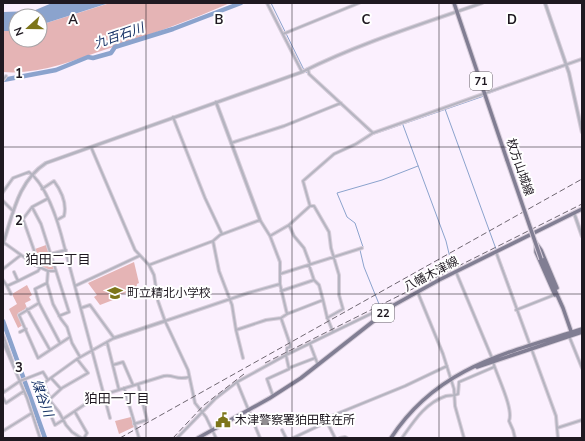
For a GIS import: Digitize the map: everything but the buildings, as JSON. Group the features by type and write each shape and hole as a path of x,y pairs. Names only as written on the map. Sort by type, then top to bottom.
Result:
{"main road":[{"name":"枚方山城線","path":"454,3 542,259 563,308 570,334"},
{"name":"八幡木津線","path":"198,438 273,396 318,366 394,305 418,291 582,209"},
{"name":"71","path":"533,234 553,278 563,308"},
{"name":"71","path":"536,243 536,252 555,295 563,308"},
{"path":"391,438 404,419 431,394 470,369 582,329"},
{"path":"570,334 582,332"}],"street":[{"path":"267,3 302,72"},
{"path":"283,34 359,3"},
{"path":"56,272 40,268 3,243 21,190 31,174 49,162 302,72 344,52 482,3"},
{"path":"545,3 566,64 582,132"},
{"path":"310,206 303,182 334,154 356,144 374,133 582,59"},
{"path":"308,69 309,74 374,133"},
{"path":"216,102 260,220 270,236 278,256 280,284 286,314"},
{"path":"231,143 284,126 341,103"},
{"path":"173,117 205,198 213,212 222,234"},
{"path":"91,147 134,247 149,265 154,275 158,301 189,377 195,403 202,411 216,438"},
{"path":"3,192 4,187 15,177 28,172 42,189 57,220 110,418"},
{"path":"42,189 54,182 59,188 66,208 64,216 57,220"},
{"path":"30,261 35,253 23,219 32,207 47,199"},
{"path":"3,201 13,211"},
{"path":"270,236 289,225 310,206"},
{"path":"310,206 314,206 328,229 333,258 339,275 338,293 343,309 327,318"},
{"path":"32,207 41,224 68,312 59,316"},
{"path":"574,213 582,235"},
{"path":"149,265 213,241 222,234 260,220"},
{"path":"289,225 294,236 304,248 314,280 319,284 327,318 333,332"},
{"path":"213,241 219,271 234,311 236,330 243,358"},
{"path":"280,274 362,248"},
{"path":"50,254 66,250"},
{"path":"495,252 556,416 558,438"},
{"path":"3,269 21,255"},
{"path":"75,286 140,256"},
{"path":"7,286 38,271 40,268"},
{"path":"48,271 47,283 53,304 67,327 70,337 80,357"},
{"path":"14,272 18,281"},
{"path":"456,272 509,406 509,421 514,430 515,438"},
{"path":"3,280 10,294"},
{"path":"281,291 314,280"},
{"path":"47,283 35,289 39,303 60,344"},
{"path":"75,412 87,433 83,438 72,432 63,420 50,399 44,383 80,357 114,338 280,284"},
{"path":"418,291 452,380 455,395 455,406 464,438"},
{"path":"516,310 555,295"},
{"path":"236,330 266,320 281,318 286,314 323,300"},
{"path":"39,303 19,315 38,358 70,337"},
{"path":"177,438 202,411 237,382 287,354 391,304 394,305"},
{"path":"81,308 90,306 114,338"},
{"path":"28,309 50,350"},
{"path":"281,318 290,344 290,347 287,348 289,368"},
{"path":"20,332 26,329"},
{"path":"570,334 582,368"},
{"path":"3,335 17,374"},
{"path":"3,342 21,381 40,438"},
{"path":"107,342 120,390"},
{"path":"310,344 318,366"},
{"path":"273,396 267,379 289,368 315,358"},
{"path":"50,399 61,389 88,373 77,359"},
{"path":"113,365 123,362 133,386"},
{"path":"293,438 327,422 329,417 405,386 447,366"},
{"path":"402,438 414,420 430,404 444,397 458,394 460,382 494,367"},
{"path":"3,392 21,381 43,372 48,380"},
{"path":"52,418 54,425 95,398 164,376 169,375 178,379 189,377"},
{"path":"51,377 61,389"},
{"path":"237,382 260,438"},
{"path":"134,424 147,420 138,384"},
{"path":"124,388 139,438"},
{"path":"3,398 6,403 24,392"},
{"path":"3,431 32,414"},
{"path":"557,428 582,420"},
{"path":"327,422 335,438"},
{"path":"282,430 286,438"},
{"path":"340,438 347,438"}],"shaded area":[{"path":"110,3 230,3 168,28 67,63 29,71 3,72 3,31 8,31 8,48 48,48 48,22"},
{"path":"46,245 54,269 53,270 42,268 32,261 36,254 35,249"},
{"path":"134,262 139,283 137,284 136,290 112,297 113,300 100,305 94,297 97,295 88,283"},
{"path":"27,285 32,295 29,297 31,300 25,303 27,308 18,313 23,325 18,328 9,309 17,304 12,294"},
{"path":"131,417 134,427 119,434 115,421"}],"water":[{"path":"52,3 109,3 48,22 48,8 40,8"},
{"path":"3,12 8,12 8,31 3,31"}],"waterway":[{"name":"九百石川","path":"3,80 56,70 88,57 93,58 111,53 115,47 173,29 241,3"},
{"path":"271,3 304,70 308,74"},
{"path":"552,71 576,62"},
{"path":"316,82 371,133"},
{"path":"487,94 519,82"},
{"path":"374,134 484,96"},
{"path":"445,109 496,249"},
{"path":"403,125 446,241 452,266"},
{"path":"379,304 364,267 360,250 363,247 355,223 347,217 337,193 382,180 418,166"},
{"path":"497,252 514,298"},
{"name":"煤谷川","path":"3,321 45,438"},
{"path":"546,387 555,411"}],"railway":[{"path":"120,438 582,179"},
{"path":"265,363 582,204"},
{"path":"173,438 204,405 244,374"}],"place":[{"name":"町立精北小学校","path":"115,293"},
{"name":"木津警察署狛田駐在所","path":"223,420"}],"district":[{"name":"狛田二丁目","path":"58,260"},
{"name":"狛田一丁目","path":"117,399"}]}
